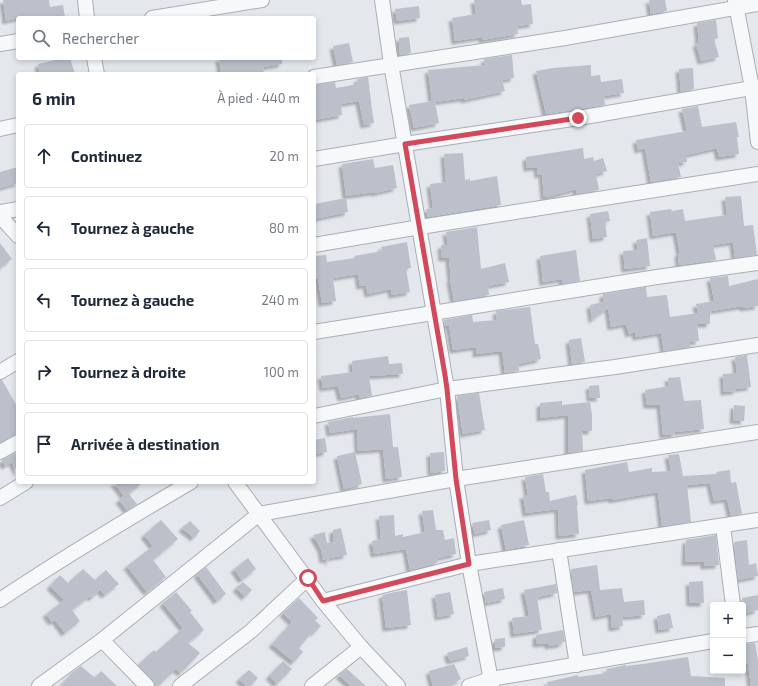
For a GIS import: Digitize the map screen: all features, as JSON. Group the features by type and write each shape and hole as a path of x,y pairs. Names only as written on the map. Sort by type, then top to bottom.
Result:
{"street":[{"path":"85,0 88,16"},
{"path":"164,16 262,0"},
{"path":"382,0 391,64 447,389 456,479 469,564 491,682"},
{"path":"736,4 755,88 758,142"},
{"path":"316,76 565,38 736,4 758,4"},
{"path":"0,44 16,41"},
{"path":"94,60 97,72"},
{"path":"316,160 755,88"},
{"path":"0,128 16,125"},
{"path":"316,245 758,174"},
{"path":"0,212 16,209"},
{"path":"0,216 16,234"},
{"path":"316,332 657,277 758,263"},
{"path":"316,416 447,389 615,367 758,345"},
{"path":"0,372 16,361"},
{"path":"39,686 102,640 259,514 456,479 758,432"},
{"path":"0,452 16,443"},
{"path":"0,498 23,484"},
{"path":"0,600 37,574 188,484"},
{"path":"236,484 308,578 323,601 361,647 398,686"},
{"path":"323,601 469,564 758,520"},
{"path":"723,526 733,602"},
{"path":"559,550 577,665"},
{"path":"180,686 251,631 308,578"},
{"path":"746,636 758,634"},
{"path":"102,640 147,686"},
{"path":"468,686 710,642"},
{"path":"312,686 361,647"}],"building":[{"path":"3,0 49,0 50,7 63,5 65,16 16,16 16,18 6,21"},
{"path":"474,0 521,0 522,5 531,4 533,24 517,26 518,34 482,40 482,37 455,41 452,18 476,14"},
{"path":"649,0 665,0 667,11 651,14"},
{"path":"419,6 420,18 397,21 395,9"},
{"path":"716,20 718,38 714,39 719,57 701,61 696,43 699,43 697,23"},
{"path":"409,37 411,53 400,55 399,38"},
{"path":"349,43 353,62 337,65 333,46"},
{"path":"512,55 514,78 502,80 505,91 464,100 464,98 435,102 439,123 414,128 409,105 432,101 428,70 485,65 484,59"},
{"path":"55,60 71,60 74,72 40,72 38,64"},
{"path":"219,60 282,60 282,64 263,67 264,72 221,72"},
{"path":"591,65 591,76 600,75 601,82 622,79 624,93 604,96 605,105 546,114 536,71"},
{"path":"693,68 694,89 681,92 679,69"},
{"path":"368,77 374,123 364,125 359,101 341,104 342,115 316,120 316,85 335,82 336,88 358,84 357,79"},
{"path":"698,106 702,127 736,122 739,137 737,137 739,154 719,157 717,148 686,155 687,162 678,163 681,177 651,182 645,148 638,150 636,140 687,131 682,109"},
{"path":"583,148 584,159 593,157 594,161 603,158 607,171 596,174 599,190 577,194 576,189 544,197 542,174 538,175 537,167 527,168 526,157"},
{"path":"463,153 465,180 470,179 470,181 497,176 501,205 428,217 426,209 433,208 430,184 446,182 444,154"},
{"path":"373,159 375,168 393,165 397,188 375,193 346,196 342,164"},
{"path":"16,168 16,184 0,188 0,172"},
{"path":"741,196 744,226 753,225 757,255 735,258 733,242 713,245 716,260 679,265 678,253 680,253 676,232 653,236 650,212 683,209 685,221 727,215 725,197"},
{"path":"346,198 348,212 316,219 316,204"},
{"path":"608,211 610,221 605,222 607,237 593,239 590,214"},
{"path":"477,227 481,269 505,263 509,282 488,286 489,295 454,301 450,280 449,258 442,258 441,245 448,245 446,232"},
{"path":"647,238 650,266 625,269 623,251 638,250 636,240"},
{"path":"407,242 411,268 406,269 410,292 392,295 391,289 368,294 366,285 360,286 358,274 333,278 336,301 322,303 318,279 316,279 316,256 326,255 327,262 355,258 354,256 382,251 381,247"},
{"path":"0,243 12,259 0,268"},
{"path":"576,250 580,281 563,284 562,279 543,282 540,256"},
{"path":"728,276 729,286 758,279 758,306 743,308 743,306 711,311 710,324 697,324 699,341 689,342 691,347 664,351 661,333 636,337 635,332 629,334 626,324 611,327 608,308 592,320 590,305 603,302 603,294 646,287 647,297 667,295 670,317 698,313 696,304 714,301 710,278"},
{"path":"530,307 535,344 538,344 541,359 518,364 519,371 505,373 502,351 476,354 476,347 453,350 449,325 445,326 444,320 472,315 473,322 497,320 496,311"},
{"path":"581,338 585,362 572,364 569,340"},
{"path":"747,355 751,387 736,389 736,391 724,392 723,374 737,373 735,357"},
{"path":"388,356 389,364 402,363 403,374 369,376 372,396 360,398 359,394 341,398 338,386 323,388 321,376 353,372 352,361"},
{"path":"680,377 684,401 701,400 704,429 675,432 675,434 663,435 660,405 647,405 645,390 669,386 668,378"},
{"path":"0,380 2,380 16,404 16,434 0,442"},
{"path":"599,385 600,398 590,398 589,386"},
{"path":"479,393 485,430 463,434 457,396"},
{"path":"562,401 562,405 590,402 592,431 582,431 583,451 568,453 568,415 540,418 540,403"},
{"path":"734,405 745,406 744,421 733,420"},
{"path":"390,414 393,447 398,447 402,477 386,479 383,449 358,451 357,429 330,433 328,422 353,417"},
{"path":"325,438 327,452 316,454 316,440"},
{"path":"355,452 362,484 344,489 337,456"},
{"path":"444,452 445,471 431,473 430,453"},
{"path":"16,453 16,469 12,462 5,466 2,460"},
{"path":"679,454 683,476 717,474 716,472 730,470 731,483 736,482 742,514 731,516 727,499 714,501 710,483 687,485 691,522 662,526 658,492 612,500 612,498 588,501 585,470 627,462 629,472 652,468 652,472 671,471 668,455"},
{"path":"543,474 546,492 549,492 550,501 576,495 578,505 579,534 559,536 558,509 526,513 523,495 528,495 525,477"},
{"path":"115,484 141,484 129,494 137,504 127,510 119,500 124,496"},
{"path":"433,510 436,530 443,530 445,540 454,538 456,554 438,558 437,563 410,570 406,549 374,554 372,541 381,539 379,516 394,515 395,536 403,534 403,537 425,532 422,511"},
{"path":"161,520 178,539 153,560 166,577 147,592 127,566 153,546 144,535"},
{"path":"489,520 491,530 475,534 472,523"},
{"path":"524,520 529,545 506,550 501,525"},
{"path":"190,521 200,531 194,538 182,528"},
{"path":"341,528 347,555 329,558 330,563 327,559 323,560 321,549 313,535 325,532 327,543 333,542 333,530"},
{"path":"716,535 719,565 704,566 704,562 685,562 686,540"},
{"path":"747,540 749,565 756,563 758,576 738,580 734,542"},
{"path":"248,558 256,569 242,580 234,569"},
{"path":"597,565 600,590 622,588 624,602 644,600 645,615 622,617 623,626 612,628 611,614 596,617 591,590 574,592 571,569"},
{"path":"206,567 226,594 217,601 197,574"},
{"path":"83,569 95,580 106,570 119,584 105,595 100,590 92,598 90,596 72,610 80,621 65,633 55,620 52,622 46,614 64,600 50,586 60,575 68,583"},
{"path":"703,581 704,603 690,603 689,582"},
{"path":"243,582 252,590 245,597 236,588"},
{"path":"556,584 557,593 537,597 542,630 514,634 512,618 529,616 524,590"},
{"path":"503,588 505,599 486,603 484,592"},
{"path":"407,590 411,625 386,628 382,595"},
{"path":"176,592 192,611 190,612 204,630 188,643 200,653 181,673 176,669 158,686 155,686 153,680 138,665 154,650 156,652 183,628 163,603"},
{"path":"450,592 454,614 438,617 435,595"},
{"path":"758,595 758,610 746,613 746,602 743,602 742,598"},
{"path":"299,598 318,618 315,620 321,626 314,633 313,631 299,648 303,652 294,662 272,644 292,622 283,613"},
{"path":"670,613 673,628 659,630 657,616"},
{"path":"563,630 565,642 562,642 562,644 548,646 548,643 536,644 536,635"},
{"path":"505,638 505,647 495,648 495,639"},
{"path":"755,643 758,660 758,686 751,686 748,663 746,664 746,644"},
{"path":"467,647 469,656 450,661 447,653"},
{"path":"688,657 691,676 725,678 725,686 548,686 547,682 578,675 578,677 607,673 606,669 626,665"},
{"path":"283,661 292,669 277,684 269,676"},
{"path":"454,664 461,679 448,686 433,686 429,671"},
{"path":"81,666 95,678 101,671 117,686 60,686"},
{"path":"347,669 366,686 351,686 339,675"},
{"path":"249,670 258,678 250,686 246,686 239,679"}],"route":[{"path":"308,578 323,601 469,564 456,479 445,375 405,144 578,118"}]}
